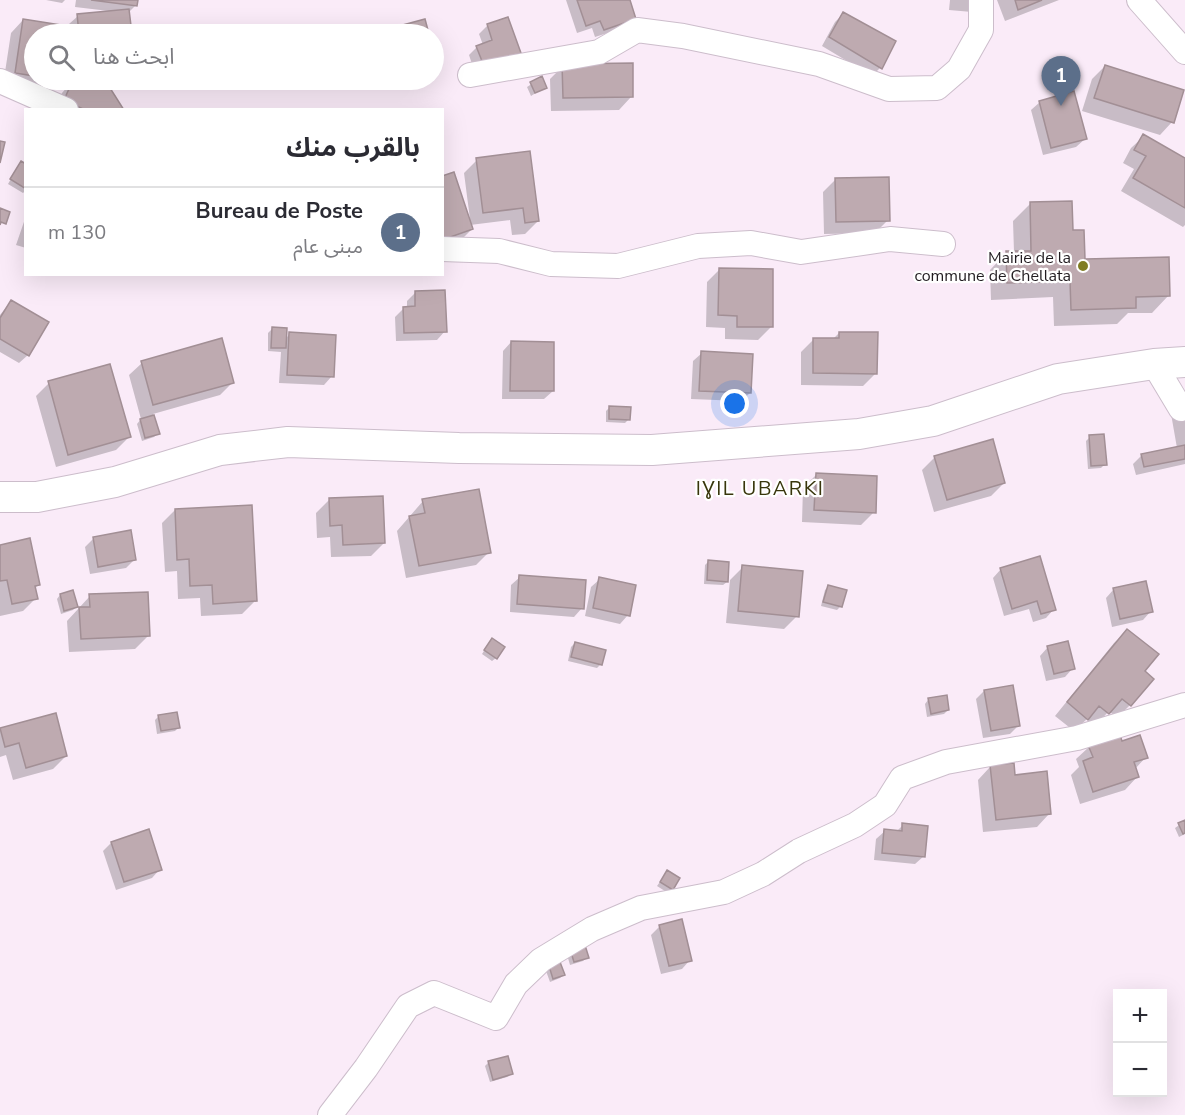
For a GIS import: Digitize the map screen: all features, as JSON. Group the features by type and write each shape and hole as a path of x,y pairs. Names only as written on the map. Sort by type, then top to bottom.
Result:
{"main road":[{"path":"0,497 38,497 115,482 220,450 288,442 459,448 652,450 859,434 933,421 1058,379 1154,364 1185,362"}],"street":[{"path":"470,75 599,52 637,30 683,36 819,64 889,89 937,88 959,69 981,30 981,0"},
{"path":"1139,0 1185,52"},
{"path":"0,81 61,108"},
{"path":"444,249 499,251 551,264 618,266 698,246 751,243 801,252 890,239 943,244"},
{"path":"1154,364 1181,409 1185,408"},
{"path":"330,1115 366,1068 408,1006 434,993 496,1018 516,984 541,960 592,929 641,908 724,892 763,874 799,851 855,825 885,805 902,778 946,762 1077,738 1185,705"}],"building":[{"path":"91,0 138,0 137,6"},
{"path":"577,0 630,0 636,19 604,30 600,21 586,26"},
{"path":"1015,0 1042,0 1018,10"},
{"path":"129,9 131,24 78,24 77,14"},
{"path":"843,12 896,41 882,69 829,37"},
{"path":"508,17 521,53 484,66 476,46 492,40 487,24"},
{"path":"23,19 55,24 24,24 24,74 15,73"},
{"path":"425,19 426,24 406,24"},
{"path":"633,63 633,97 563,98 562,64"},
{"path":"1105,65 1184,90 1174,123 1094,98"},
{"path":"542,76 547,88 535,93 530,82"},
{"path":"68,90 111,90 123,108 81,108 64,100"},
{"path":"1074,91 1087,139 1051,148 1039,101"},
{"path":"1143,134 1185,158 1185,208 1133,178 1146,156 1134,150"},
{"path":"0,141 5,142 0,163"},
{"path":"530,151 539,221 525,223 523,208 483,213 476,158"},
{"path":"21,161 24,163 24,188 10,179"},
{"path":"454,172 473,229 444,239 444,175"},
{"path":"889,177 890,221 836,222 835,178"},
{"path":"1072,201 1073,230 1084,230 1085,259 1169,257 1170,296 1136,297 1136,308 1071,310 1070,281 1007,283 1006,251 1031,251 1030,202"},
{"path":"0,208 10,212 6,224 1,222 0,225"},
{"path":"719,268 773,269 773,327 737,327 737,316 718,315"},
{"path":"445,290 447,332 404,333 403,307 415,306 415,291"},
{"path":"11,300 49,322 29,356 0,339 0,318"},
{"path":"272,327 287,328 286,348 271,348"},
{"path":"289,332 336,335 334,377 287,375"},
{"path":"839,332 878,332 877,374 813,373 813,338 839,338"},
{"path":"222,338 234,383 153,405 141,361"},
{"path":"511,341 554,342 554,391 510,391"},
{"path":"701,351 753,354 751,393 699,391"},
{"path":"110,364 131,437 68,455 48,381"},
{"path":"609,406 631,407 630,420 609,419"},
{"path":"154,415 160,434 145,438 140,419"},
{"path":"1104,434 1107,465 1091,466 1089,435"},
{"path":"993,439 1005,483 947,500 934,456"},
{"path":"1185,445 1185,459 1144,467 1141,454"},
{"path":"816,473 877,476 876,513 814,510"},
{"path":"479,489 491,553 419,566 409,516 425,513 422,499"},
{"path":"383,496 385,543 343,545 342,525 330,526 329,498"},
{"path":"252,505 257,601 213,604 212,585 190,586 189,559 177,560 175,509"},
{"path":"131,530 136,560 98,567 93,537"},
{"path":"30,538 40,585 35,586 38,599 12,604 7,580 0,581 0,545"},
{"path":"1040,556 1056,610 1041,614 1037,601 1012,609 1000,568"},
{"path":"708,560 729,562 728,582 707,580"},
{"path":"742,565 803,571 799,617 738,611"},
{"path":"519,575 586,580 584,609 517,604"},
{"path":"599,577 636,585 630,616 593,608"},
{"path":"1146,581 1153,612 1120,619 1113,588"},
{"path":"828,585 847,590 842,607 823,602"},
{"path":"73,590 78,607 64,611 60,594"},
{"path":"148,592 150,636 81,639 79,607 90,607 89,594"},
{"path":"1127,629 1159,654 1145,671 1154,679 1131,706 1122,699 1109,714 1099,706 1088,720 1067,702"},
{"path":"492,638 505,647 497,659 484,650"},
{"path":"1068,641 1075,669 1054,674 1047,646"},
{"path":"575,642 606,650 602,665 571,657"},
{"path":"1013,685 1020,726 991,731 984,690"},
{"path":"947,695 949,710 931,714 928,698"},
{"path":"177,712 180,728 161,731 158,715"},
{"path":"56,713 67,756 26,768 19,743 5,747 0,728"},
{"path":"1120,735 1122,741 1140,735 1148,758 1134,762 1139,777 1093,792 1083,761 1093,757 1088,745"},
{"path":"1014,763 1015,775 1047,771 1051,814 996,820 990,765"},
{"path":"1185,820 1185,833 1183,834 1178,823"},
{"path":"902,823 928,826 925,857 882,853 884,829 902,831"},
{"path":"149,829 162,870 124,882 111,842"},
{"path":"667,870 680,878 673,890 660,882"},
{"path":"682,919 692,961 669,966 659,925"},
{"path":"584,942 589,958 574,962 569,946"},
{"path":"560,962 565,975 553,979 549,966"},
{"path":"508,1056 513,1074 493,1080 488,1061"}],"place":[{"name":"Bureau de Poste","path":"1061,106"},
{"name":"Mairie de la commune de Chellata","path":"1083,266"}],"district":[{"name":"IƔIL UBARKI","path":"760,488"}]}
